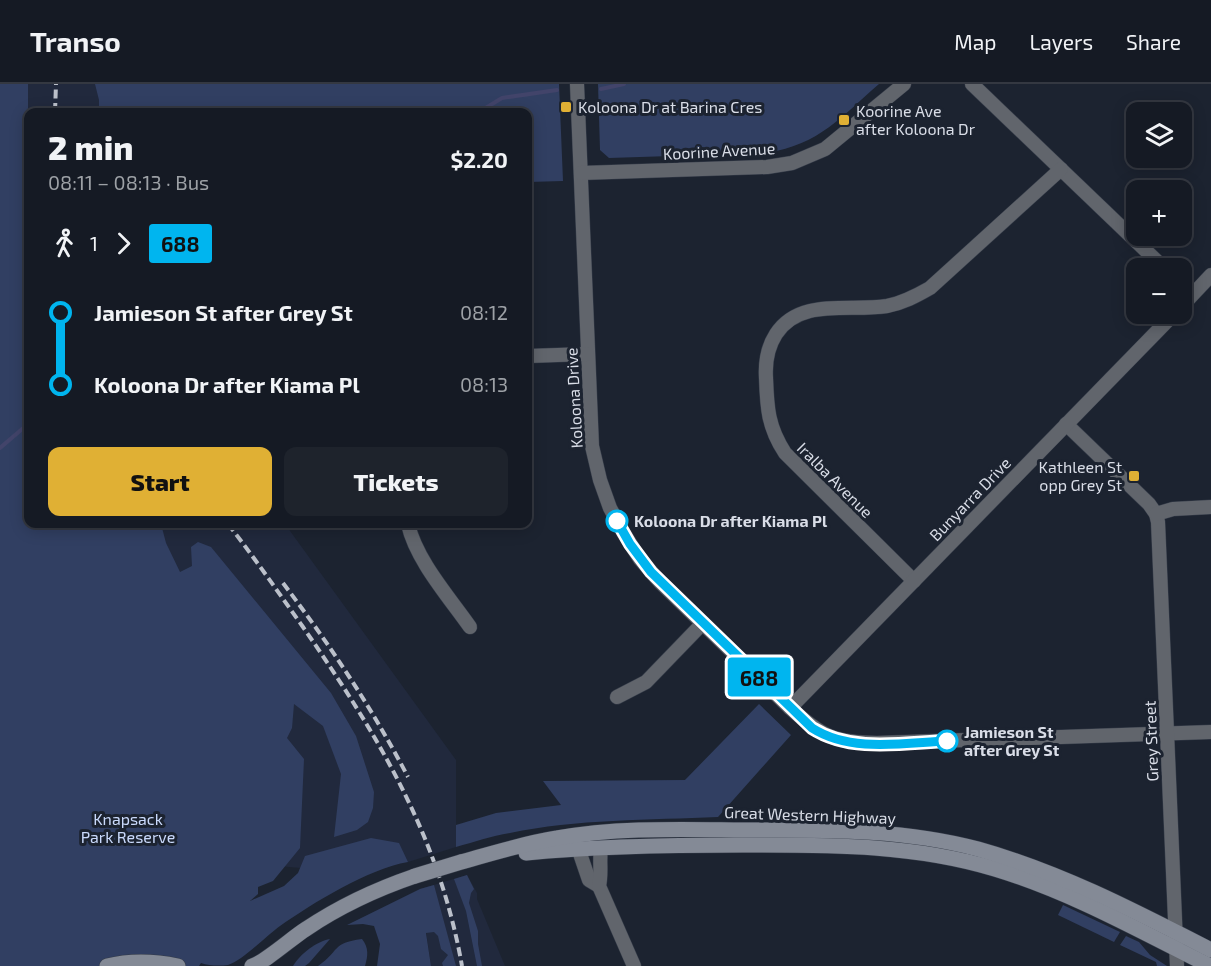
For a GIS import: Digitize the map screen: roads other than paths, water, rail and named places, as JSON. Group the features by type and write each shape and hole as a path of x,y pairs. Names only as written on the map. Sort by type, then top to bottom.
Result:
{"main road":[{"name":"Great Western Highway","path":"255,965 330,914 377,890 415,876 526,844 576,842 627,831 819,830 888,833 937,840 975,848 1081,885 1211,950"},
{"name":"Great Western Highway","path":"576,842 601,848 674,845 830,845 892,848 940,855 994,869 1058,891 1210,966"},
{"path":"107,966 135,962 159,962 178,966"}],"street":[{"name":"Koloona Drive","path":"577,84 592,446 610,508 623,532 640,558 703,623 812,728 828,737 853,743 1211,732"},
{"name":"Koorine Avenue","path":"581,173 767,167 792,163 825,149 904,84"},
{"path":"972,84 1154,258"},
{"name":"Iralba Avenue","path":"914,581 792,462 778,442 770,425 767,404 765,366 769,347 788,321 807,311 888,306 909,299 930,288 1061,169"},
{"path":"1192,287 1211,275"},
{"name":"Bunyarra Drive","path":"790,708 1164,324"},
{"path":"532,356 587,354"},
{"path":"1066,424 1149,504 1156,514 1173,509 1211,507"},
{"name":"Grey Street","path":"1156,514 1159,534 1177,966"},
{"path":"409,528 422,556 470,627"},
{"path":"617,697 646,682 703,623"},
{"path":"576,842 590,880 599,886 634,966"},
{"path":"599,886 601,848"}],"waterway":[{"path":"601,89 624,84"},
{"path":"486,108 502,98 557,90"},
{"path":"0,448 24,427"}],"railway":[{"path":"55,108 56,84"},
{"path":"231,528 330,667 380,747 402,788 438,873 452,918 462,966"},
{"path":"283,583 350,677 408,777"}],"place":[{"name":"Koloona Dr at Barina Cres","path":"566,107"},
{"name":"Koorine Ave after Koloona Dr","path":"844,120"},
{"name":"Kathleen St opp Grey St","path":"1134,476"},
{"name":"Koloona Dr after Kiama Pl","path":"617,521"},
{"name":"Jamieson St after Grey St","path":"947,741"}],"park label":[{"name":"Knapsack Park Reserve","path":"128,828"}]}
